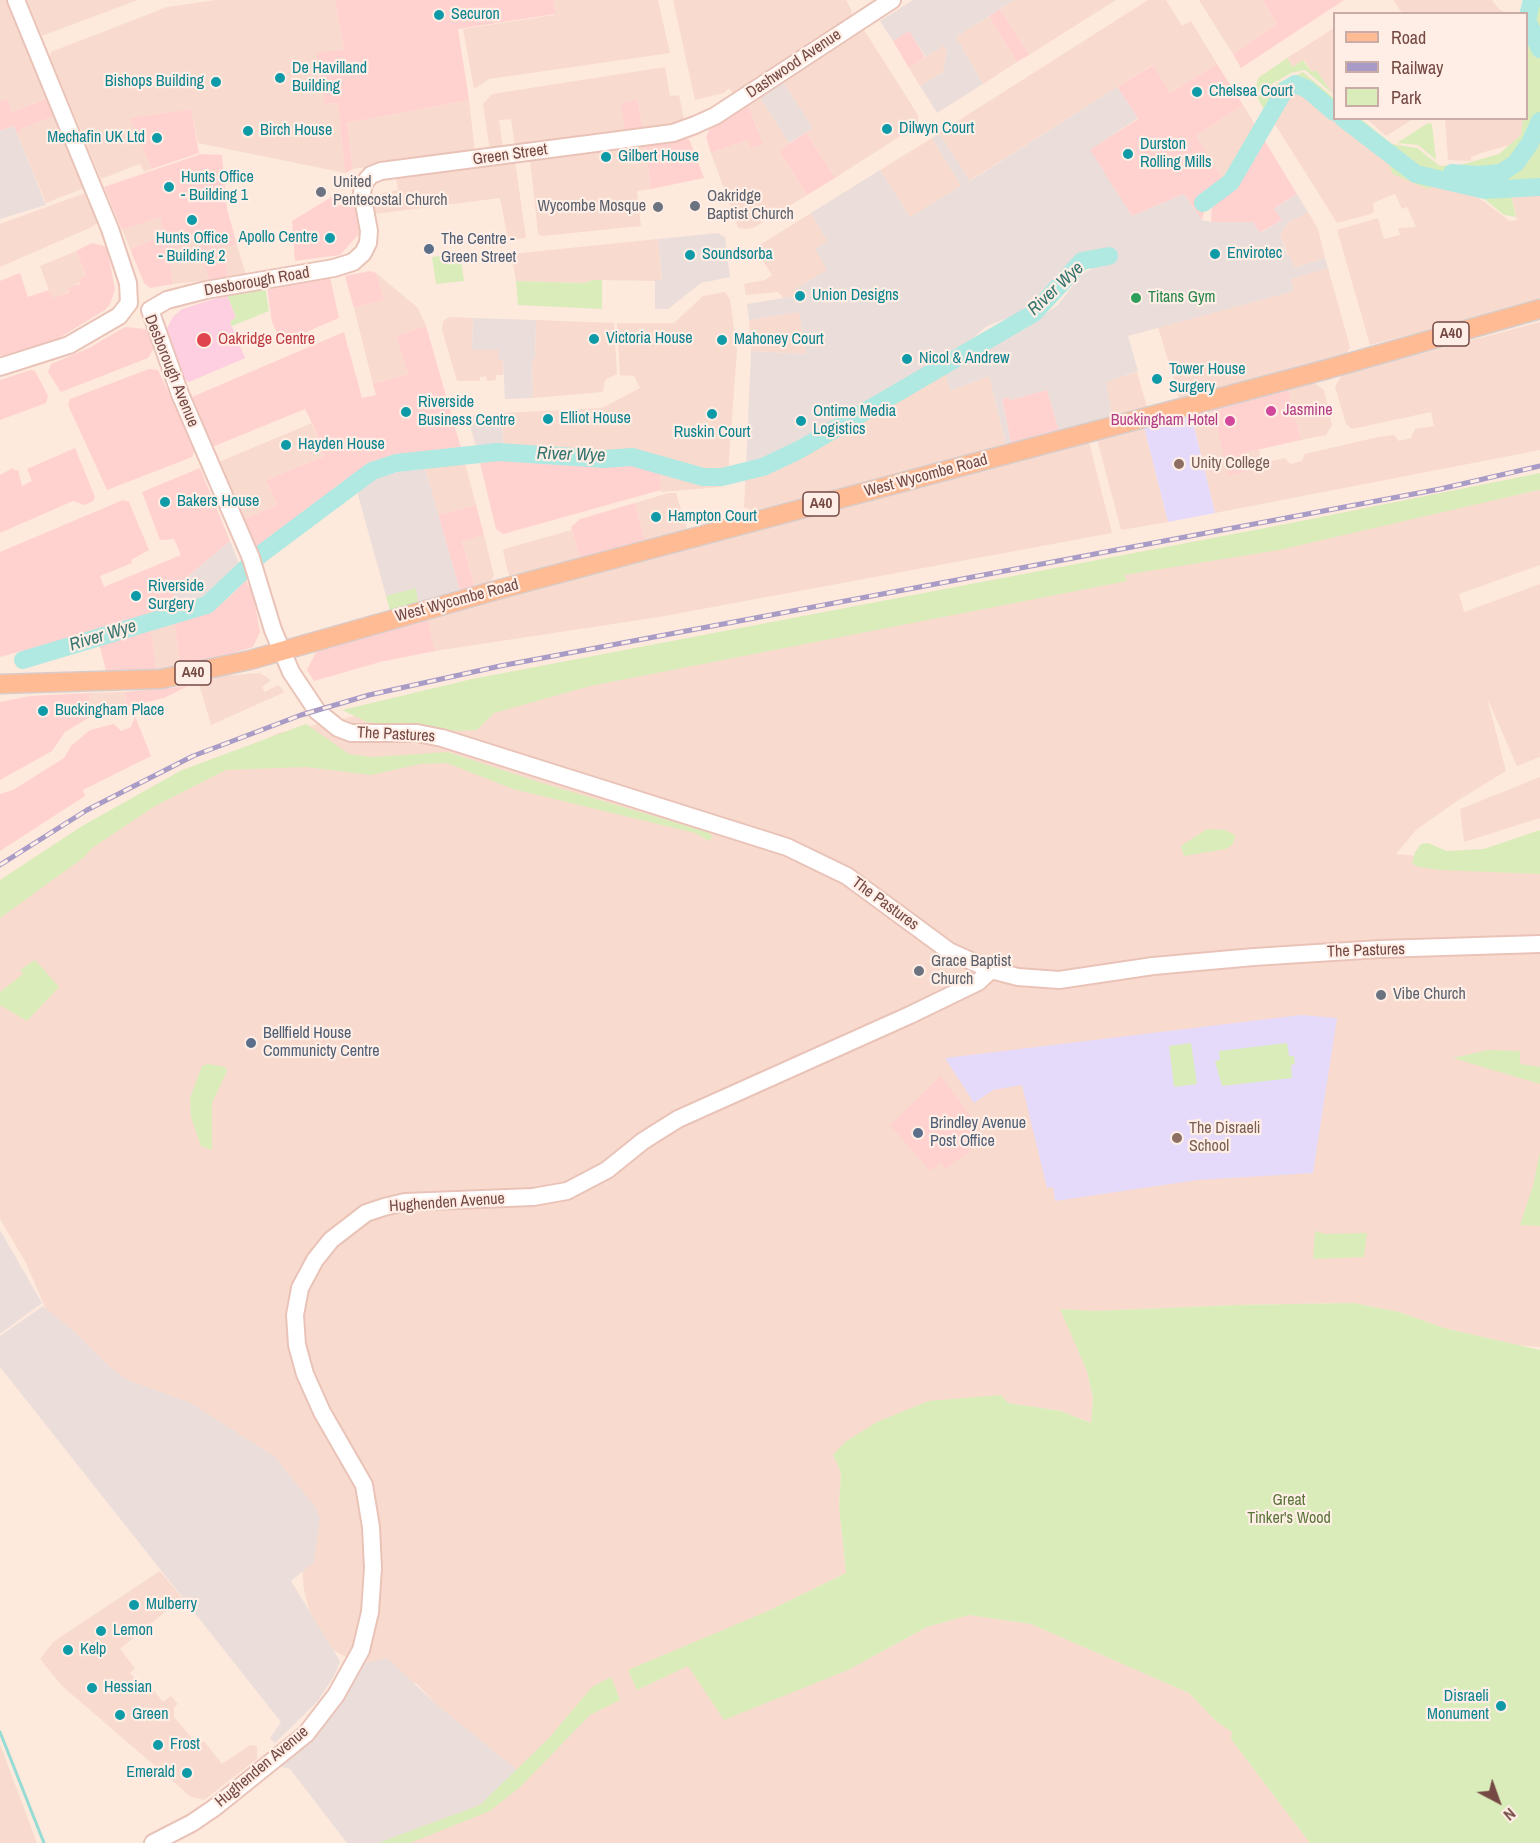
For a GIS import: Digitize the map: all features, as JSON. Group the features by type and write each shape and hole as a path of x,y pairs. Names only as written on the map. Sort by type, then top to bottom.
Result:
{"main road":[{"name":"West Wycombe Road","path":"0,684 162,679 282,651 493,591 1093,432 1540,309"},
{"name":"West Wycombe Road","path":"0,692 92,686 101,682"}],"street":[{"name":"Desborough Avenue","path":"16,0 110,229 128,282 129,303 150,310 153,326 261,583 282,651"},
{"name":"Dashwood Avenue","path":"695,125 714,116 892,0"},
{"name":"Green Street","path":"363,254 368,243 369,231 362,193 364,183 371,175 381,171 673,133 695,125"},
{"name":"Desborough Road","path":"150,310 167,300 206,290 334,268 353,262 363,254"},
{"path":"0,367 69,345 119,315 129,303"},
{"name":"The Pastures","path":"282,651 304,694 317,711 338,728 351,733 417,733 442,738 787,847 847,876 949,951 991,970 1018,977 1059,980 1153,966 1254,957 1380,949 1540,944"},
{"name":"Hughenden Avenue","path":"153,1843 207,1813 297,1742 336,1695 361,1650 369,1612 373,1576 372,1538 364,1485 322,1412 305,1374 297,1345 295,1315 300,1288 315,1260 331,1240 366,1213 405,1202 533,1197 567,1191 602,1173 643,1141 678,1119 910,1015 978,982 991,970"}],"shaded area":[{"path":"0,0 9,0 50,97 12,112 7,100 0,102"},
{"path":"27,0 138,0 42,36"},
{"path":"216,0 335,0 344,49 333,50 325,104 338,103 345,173 198,143 191,109 131,118 152,169 144,172 140,164 101,179 50,57 51,52 167,7"},
{"path":"335,0 553,0 555,14 458,29 469,100 347,123 353,169 345,173 338,103 325,104 316,53 344,49"},
{"path":"553,0 658,0 670,53 489,79 474,89 463,29 554,15"},
{"path":"673,0 846,0 852,11 850,20 733,94 729,88 724,93 695,100"},
{"path":"913,0 1014,0 956,37 983,84 937,113 920,86 943,72 947,51 943,46 926,57 909,31 893,41 880,21"},
{"path":"1014,0 1116,0 1029,55 1000,9"},
{"path":"1148,0 1166,0 1182,26 1191,21 1217,64 1170,93 1152,65 969,181 939,133"},
{"path":"1199,0 1263,0 1277,24 1233,54"},
{"path":"1263,0 1344,0 1241,68 1233,54 1277,24"},
{"path":"1393,0 1492,0 1499,9 1505,12 1401,12"},
{"path":"1000,9 1029,55 1017,62 989,16"},
{"path":"989,16 1017,62 983,84 956,37"},
{"path":"1333,29 1333,94 1316,70 1312,72 1304,60 1293,67 1287,58"},
{"path":"864,30 918,115 918,122 916,126 835,178 806,132 812,128 783,82"},
{"path":"909,30 925,57 909,68 893,41"},
{"path":"944,45 947,51 943,72 920,86 909,68"},
{"path":"1217,64 1243,105 1196,136 1225,182 1212,193 1206,202 1202,220 1184,194 1132,216 1089,150 1138,119 1117,87 1153,65 1170,93"},
{"path":"665,67 670,96 679,95 684,119 663,127 643,130 638,100 622,103 625,132 515,147 511,119 499,120 503,149 490,151 483,104 492,94"},
{"path":"783,82 813,128 789,143 760,97"},
{"path":"1117,87 1138,118 1090,150 1132,216 1184,194 1202,220 1253,222 1260,233 1282,220 1274,209 1297,194 1308,212 1289,222 1280,234 1287,255 1290,256 1294,268 1325,258 1328,268 1291,279 1294,291 1128,336 1138,371 1106,382 1112,415 1059,431 1047,390 1010,400 1009,397 1002,399 1011,443 1006,445 989,376 950,391 945,371 1009,331 1020,328 1040,315 1036,307 987,326 952,356 835,424 766,461 746,468 751,351 806,354 799,312 749,320 747,304 796,296 795,289 827,270 815,249 827,241 811,213 880,170 910,217 961,186 932,138 939,133 970,181","holes":["1104,255 1106,260 1080,276 1058,305 1046,313 1040,303 1051,297 1084,259"]},
{"path":"1299,89 1310,94 1333,117 1333,120 1414,178 1479,198 1510,221 1517,220 1510,191 1540,193 1540,301 1370,345 1337,230 1378,218 1384,239 1400,235 1398,228 1416,227 1407,207 1402,209 1395,194 1373,203 1374,211 1371,214 1337,223 1273,121 1286,97"},
{"path":"50,97 57,115 21,129 18,136 14,126 0,131 0,102 7,99 12,112"},
{"path":"760,97 790,144 779,151 807,195 753,228 738,228 711,153 748,140 758,130 748,105"},
{"path":"469,100 475,152 353,169 347,123"},
{"path":"638,100 643,130 625,132 621,103"},
{"path":"748,105 763,144 751,148 748,140 711,153 706,137 709,130"},
{"path":"1243,105 1258,129 1237,168 1225,182 1196,136"},
{"path":"191,109 199,153 152,169 130,118"},
{"path":"57,115 87,187 46,203 18,136 21,129"},
{"path":"1368,120 1411,120 1386,136"},
{"path":"1445,120 1526,120 1522,136 1517,143 1481,153 1471,157 1471,161 1448,160"},
{"path":"14,126 46,205 0,219 0,131"},
{"path":"806,132 835,178 807,195 779,151"},
{"path":"932,138 961,186 910,217 880,170"},
{"path":"1263,138 1297,194 1275,208 1282,220 1259,233 1211,222 1212,206 1216,199 1235,183"},
{"path":"689,139 704,178 651,189 645,145"},
{"path":"645,145 651,189 637,191 641,226 542,236 538,234 530,159"},
{"path":"201,154 222,155 227,209 237,245 222,248 228,277 209,280 197,236 188,238 185,246 168,249 173,284 150,288 144,283 130,249 164,235 160,217 122,230 104,187"},
{"path":"515,161 526,238 508,240 500,198 375,214 373,195 398,190 396,177"},
{"path":"88,192 99,220 94,226 0,267 0,224"},
{"path":"333,196 334,206 356,203 360,233 340,255 295,261 292,221"},
{"path":"1308,212 1318,229 1325,258 1293,268 1280,234 1289,222"},
{"path":"811,213 827,241 828,270 796,288 797,296 783,298 778,292 746,295 744,284 765,280 772,275 755,248"},
{"path":"160,216 164,235 130,249 122,230"},
{"name":"Soundsorba","path":"718,233 725,237 730,277 701,283 668,309 655,309 655,280 662,280 658,239"},
{"path":"198,236 209,280 173,284 168,249 185,246 188,238"},
{"path":"658,239 662,281 593,280 584,283 516,281 511,254"},
{"path":"92,243 107,247 115,290 110,304 105,310 54,341 44,343 45,347 8,358 0,355 0,281 20,273 28,297 49,290 53,298 69,292 68,288 80,284 79,279 86,276 76,251"},
{"path":"237,245 246,275 228,277 222,248"},
{"path":"76,251 86,277 69,291 52,299 40,266"},
{"path":"1328,268 1350,347 1347,353 1179,398 1158,327 1293,291 1291,279"},
{"path":"370,271 376,273 384,300 354,308 345,276"},
{"path":"376,273 418,308 426,326 396,336 408,374 373,384 354,308 384,300"},
{"path":"330,277 339,318 281,343 272,322 267,286"},
{"path":"725,292 730,299 737,350 728,473 700,474 633,454 616,457 599,455 598,452 582,454 551,446 504,447 501,413 602,408 640,388 634,376 620,375 617,323 674,323 703,296"},
{"name":"Oakridge Centre","path":"227,295 236,318 230,322 245,358 189,382 184,379 166,330 173,317 182,309"},
{"path":"799,312 807,354 751,351 749,320"},
{"path":"449,317 473,318 472,349 498,350 503,359 503,375 496,375 496,380 487,381 486,376 480,377 480,381 457,381 442,330 443,321"},
{"path":"473,318 536,320 535,359 532,359 533,398 505,399 503,360 498,359 498,350 472,350"},
{"path":"536,320 614,323 617,374 605,380 603,392 533,398 532,359 535,358"},
{"path":"1540,322 1540,450 1215,513 1191,414 1213,409 1229,476 1242,453 1259,449 1262,463 1285,458 1290,464 1302,461 1305,454 1378,437 1394,435 1399,441 1411,438 1415,429 1434,426 1431,412 1352,429 1346,424 1335,387 1342,375"},
{"path":"426,326 463,455 387,461 375,465 346,490 306,515 275,542 257,552 242,520 277,505 266,480 324,456 314,427 305,409 212,447 192,397 344,332 362,398 376,395 373,384 408,374 396,336"},
{"path":"125,327 146,329 154,348 148,358 61,392 48,372 51,364 89,348"},
{"path":"149,369 158,370 195,449 192,457 107,490 68,405 70,399"},
{"path":"31,370 35,371 48,396 46,403 0,420 0,380"},
{"path":"945,371 950,391 989,376 1006,445 752,511 744,507 746,470 765,470 801,453 856,419"},
{"path":"1137,372 1147,407 1112,415 1105,382"},
{"path":"1313,382 1324,390 1332,425 1326,435 1301,440 1288,389"},
{"path":"1047,389 1059,431 1011,443 1002,399 1009,396 1011,400"},
{"path":"1288,389 1301,440 1243,453 1247,471 1228,476 1213,409"},
{"path":"501,413 504,447 478,453 467,416"},
{"name":"Unity College","path":"1191,414 1215,513 1168,522 1144,427"},
{"path":"312,423 324,456 266,480 277,505 242,520 218,466 219,462"},
{"path":"1144,427 1168,522 1121,530 1097,439"},
{"path":"1089,442 1112,533 659,617 435,651 427,618"},
{"path":"75,448 95,497 93,501 85,505 73,501 0,533 0,475 13,468 15,471 18,470 22,486 32,481 27,469"},
{"path":"463,455 476,505 438,515 423,460"},
{"path":"533,455 560,459 645,464 660,469 661,490 503,534 496,529 480,463"},
{"path":"424,465 460,591 390,610 356,488 366,481"},
{"path":"200,468 230,541 172,590 179,608 0,657 0,552 123,500 129,502 149,550 131,560 132,563 100,576 104,587 181,555 174,539 160,540 142,492"},
{"path":"660,469 696,480 726,481 721,487 661,492"},
{"path":"1540,490 1540,565 1459,594 1464,612 1540,584 1540,757 1517,766 1487,698 1506,771 1416,830 1396,854 1534,867 1540,865 1540,1347 1517,1345 1444,1328 1399,1312 1353,1303 1095,1311 1061,1309 1087,1371 1093,1398 1092,1423 1061,1411 1008,1403 833,1455 841,1472 839,1506 846,1573 768,1611 637,1690 688,1666 832,1675 848,1670 927,1627 969,1615 1031,1624 1189,1693 1216,1721 1232,1732 1231,1739 1310,1843 378,1843 404,1834 436,1704 417,1684 360,1664 317,1642 304,1590 296,1496 150,1407 47,1312 26,1263 0,1219 0,902 160,794 278,733 454,694 1437,512"},
{"path":"668,493 676,493 687,529 645,541 635,503"},
{"path":"635,503 645,541 580,558 571,527 580,519"},
{"path":"476,505 484,535 462,541 475,587 460,591 438,515"},
{"path":"572,530 580,558 509,576 504,549"},
{"path":"484,535 494,576 490,583 475,587 462,540"},
{"path":"230,541 242,571 216,594 179,608 172,590"},
{"path":"246,580 253,595 260,632 253,647 181,668 174,621 203,612 228,598"},
{"path":"427,618 435,651 380,662 314,681 307,670 316,652 358,637"},
{"path":"174,621 181,668 156,671 151,628"},
{"path":"151,628 156,671 107,675 99,643"},
{"path":"260,673 271,680 262,687 265,692 278,685 285,692 211,725 199,684 222,676"},
{"path":"188,686 164,698 126,707 125,692"},
{"path":"125,692 126,707 90,717 89,693"},
{"path":"89,693 90,717 65,732 52,751 0,780 0,702 30,696"},
{"path":"135,716 151,756 83,790 85,796 0,851 0,794 13,790 64,758 71,746 90,730 114,724 121,731 131,727"},
{"path":"1540,777 1540,818 1464,842 1460,809"},
{"name":"The Disraeli School","path":"1301,1015 1337,1018 1313,1173 1198,1180 1055,1201 1053,1187 1047,1188 1022,1085 993,1090 974,1103 945,1058"},
{"path":"941,1076 972,1118 970,1121 984,1140 946,1169 941,1163 930,1171 890,1125"},
{"path":"0,1230 42,1303 0,1334"},
{"path":"43,1306 76,1333 110,1367 128,1380 191,1403 275,1457 315,1507 320,1519 314,1562 291,1581 340,1661 335,1674 318,1701 275,1743 270,1738 281,1722 0,1367 0,1336"},
{"path":"160,1571 182,1598 120,1649 135,1668 130,1673 142,1685 147,1682 163,1702 171,1696 178,1704 174,1707 174,1717 198,1745 204,1741 222,1764 250,1745 257,1746 257,1759 204,1800 191,1797 61,1685 40,1659 53,1642"},
{"path":"387,1658 436,1704 517,1770 480,1805 378,1843 347,1843 290,1769 278,1766 360,1664"},
{"path":"0,1744 37,1843 0,1843"}],"green space":[{"path":"1528,0 1540,0 1540,184 1477,188 1449,178 1428,189 1393,174 1386,158 1340,120 1362,120 1392,144 1417,148 1440,166 1460,165 1499,154 1521,135 1523,120 1528,120 1528,18 1531,18 1534,12 1522,12 1522,5"},
{"path":"1287,58 1293,67 1303,60 1312,72 1316,70 1333,94 1305,70 1291,73 1258,92 1255,91 1258,78"},
{"path":"1303,72 1333,97 1333,114 1296,86 1283,96 1272,124 1257,97 1280,82"},
{"path":"1428,123 1432,124 1436,160 1418,145 1397,143"},
{"path":"1508,188 1516,217 1504,215 1478,194"},
{"path":"460,253 464,281 436,284 432,257"},
{"path":"602,280 602,309 518,305 516,281 584,283"},
{"path":"265,286 269,311 232,326 230,322 236,317 227,295"},
{"path":"1540,473 1540,490 1279,550 1124,575 1127,581 590,686 494,713 477,730 458,731 367,722 342,710 472,679 1286,524"},
{"path":"416,588 418,603 390,610 386,596"},
{"path":"306,724 349,754 372,757 448,752 545,784 708,832 713,837 709,841 695,833 513,789 447,763 420,764 371,775 306,767 226,770 155,806 92,848 83,858 0,918 0,880 82,826 182,770"},
{"path":"1207,829 1225,830 1235,835 1233,844 1226,849 1184,856 1181,846"},
{"path":"1540,830 1540,874 1440,870 1418,867 1412,863 1415,852 1421,844 1428,843 1447,851 1484,849"},
{"path":"35,960 59,987 27,1021 0,1005 0,992 23,974 20,970"},
{"path":"1191,1043 1197,1084 1174,1087 1169,1046"},
{"path":"1287,1043 1289,1056 1294,1056 1295,1064 1291,1065 1292,1078 1222,1086 1215,1061 1220,1060 1219,1051"},
{"path":"1488,1050 1520,1051 1520,1064 1540,1067 1540,1084 1453,1058"},
{"path":"208,1064 225,1067 227,1071 212,1103 212,1150 201,1146 191,1117 190,1098 202,1066"},
{"path":"1540,1152 1540,1226 1520,1225 1533,1186"},
{"path":"1315,1231 1325,1234 1367,1233 1364,1257 1313,1259"},
{"name":"Great Tinker's Wood","path":"1353,1303 1399,1312 1444,1328 1540,1350 1540,1843 1310,1843 1231,1739 1232,1732 1216,1721 1189,1693 1031,1624 969,1615 927,1627 848,1670 724,1720 688,1666 637,1690 628,1670 768,1611 846,1573 839,1506 841,1472 833,1455 845,1442 877,1422 929,1401 1001,1395 1008,1403 1061,1411 1091,1423 1093,1398 1087,1371 1060,1309 1095,1311"},
{"path":"611,1677 620,1700 590,1715 520,1787 490,1811 410,1843 378,1843 480,1805 549,1738 592,1687"}],"waterway":[{"path":"1528,16 1532,0"},
{"path":"1528,22 1540,49"},
{"name":"River Wye","path":"1203,203 1231,182 1284,91 1295,84 1307,89 1333,111"},
{"name":"River Wye","path":"1346,120 1416,174 1485,190 1540,187"},
{"path":"1452,173 1479,175 1501,173 1516,163 1530,143 1540,121"},
{"name":"River Wye","path":"23,660 207,605 261,554 372,471 396,463 498,452 605,459 632,457 703,477 722,477 763,467 799,450 1034,313 1082,261 1109,256"},
{"path":"0,1732 44,1843"}],"railway":[{"path":"0,865 87,810 193,756 301,715 369,695 500,666 1440,489 1540,466"}],"place":[{"name":"Securon","path":"439,15"},
{"name":"De Havilland Building","path":"280,78"},
{"name":"Bishops Building","path":"216,82"},
{"name":"Chelsea Court","path":"1197,92"},
{"name":"Dilwyn Court","path":"887,129"},
{"name":"Birch House","path":"248,131"},
{"name":"Mechafin UK Ltd","path":"157,138"},
{"name":"Durston Rolling Mills","path":"1128,154"},
{"name":"Gilbert House","path":"606,157"},
{"name":"Hunts Office - Building 1","path":"169,187"},
{"name":"United Pentecostal Church","path":"321,192"},
{"name":"Oakridge Baptist Church","path":"695,206"},
{"name":"Wycombe Mosque","path":"658,207"},
{"name":"Hunts Office - Building 2","path":"192,220"},
{"name":"Apollo Centre","path":"330,238"},
{"name":"The Centre - Green Street","path":"429,249"},
{"name":"Envirotec","path":"1215,254"},
{"name":"Soundsorba","path":"690,255"},
{"name":"Union Designs","path":"800,296"},
{"name":"Titans Gym","path":"1136,298"},
{"name":"Victoria House","path":"594,339"},
{"name":"Oakridge Centre","path":"204,340"},
{"name":"Mahoney Court","path":"722,340"},
{"name":"Nicol & Andrew","path":"907,359"},
{"name":"Tower House Surgery","path":"1157,379"},
{"name":"Jasmine","path":"1271,411"},
{"name":"Riverside Business Centre","path":"406,412"},
{"name":"Ruskin Court","path":"712,414"},
{"name":"Elliot House","path":"548,419"},
{"name":"Ontime Media Logistics","path":"801,421"},
{"name":"Buckingham Hotel","path":"1230,421"},
{"name":"Hayden House","path":"286,445"},
{"name":"Unity College","path":"1179,464"},
{"name":"Bakers House","path":"165,502"},
{"name":"Hampton Court","path":"656,517"},
{"name":"Riverside Surgery","path":"136,596"},
{"name":"Buckingham Place","path":"43,711"},
{"name":"Grace Baptist Church","path":"919,971"},
{"name":"Vibe Church","path":"1381,995"},
{"name":"Bellfield House Communicty Centre","path":"251,1043"},
{"name":"Brindley Avenue Post Office","path":"918,1133"},
{"name":"The Disraeli School","path":"1177,1138"},
{"name":"Mulberry","path":"134,1605"},
{"name":"Lemon","path":"101,1631"},
{"name":"Kelp","path":"68,1650"},
{"name":"Hessian","path":"92,1688"},
{"name":"Disraeli Monument","path":"1501,1706"},
{"name":"Green","path":"120,1715"},
{"name":"Frost","path":"158,1745"},
{"name":"Emerald","path":"187,1773"}]}
